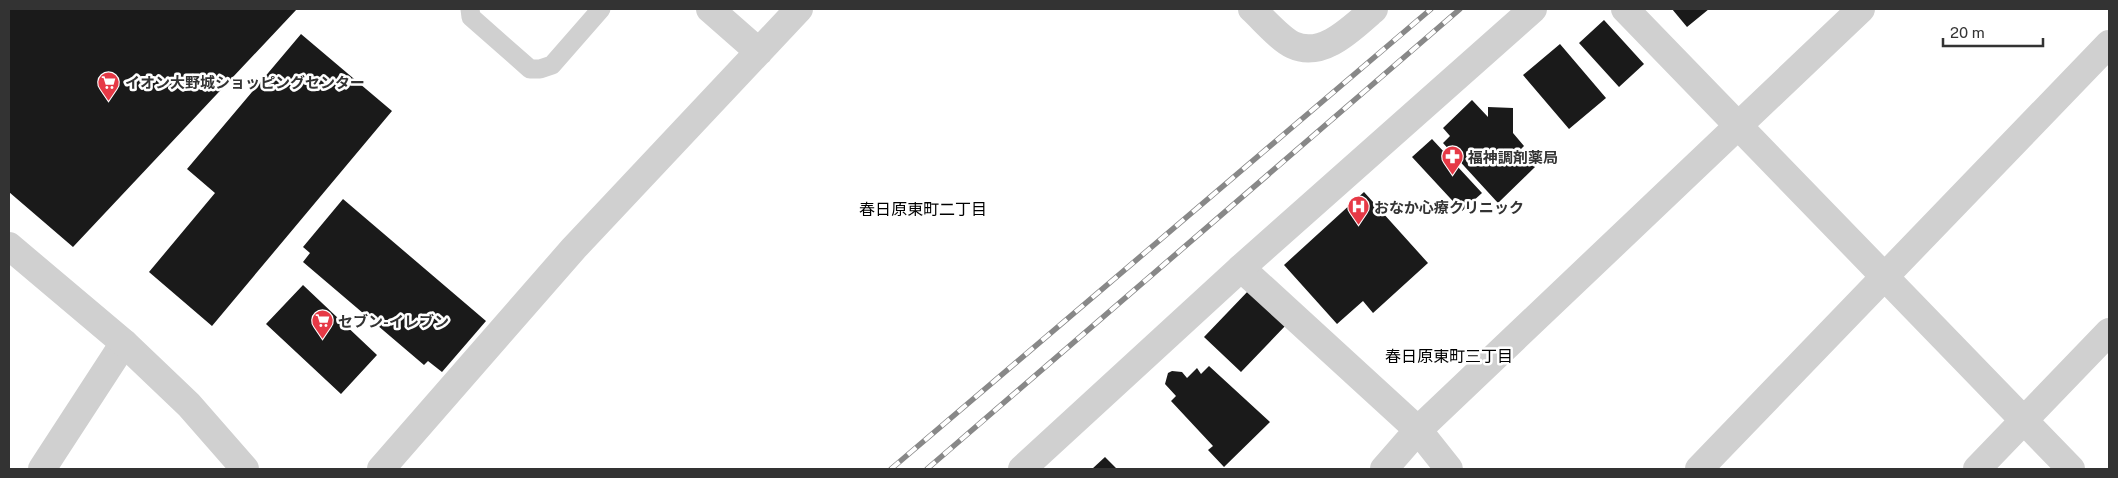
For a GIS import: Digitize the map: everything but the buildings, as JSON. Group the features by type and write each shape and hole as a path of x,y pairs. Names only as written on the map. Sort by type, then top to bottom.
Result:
{"street":[{"path":"710,9 759,52"},
{"path":"381,469 574,248 800,9"},
{"path":"1252,9 1291,44 1304,48 1317,48 1344,34 1374,9"},
{"path":"1022,469 1241,268 1534,9"},
{"path":"1625,9 2070,469"},
{"path":"1384,469 1418,430 1861,9"},
{"path":"1699,469 2109,44"},
{"path":"9,246 124,343 189,405 246,469"},
{"path":"1241,268 1418,430 1449,469"},
{"path":"1977,469 2109,332"},
{"path":"42,469 124,343"}],"lane":[{"path":"470,9 471,17 530,69 540,70 552,65 601,9"}],"railway":[{"path":"891,469 1431,9"},
{"path":"927,469 1460,9"}],"place":[{"name":"イオン大野城ショッピングセンター","path":"109,101"},
{"name":"福神調剤薬局","path":"1452,176"},
{"name":"おなか心療クリニック","path":"1358,226"},
{"name":"セブン-イレブン","path":"322,340"}],"district":[{"name":"春日原東町二丁目","path":"923,209"},
{"name":"春日原東町三丁目","path":"1449,356"}]}
